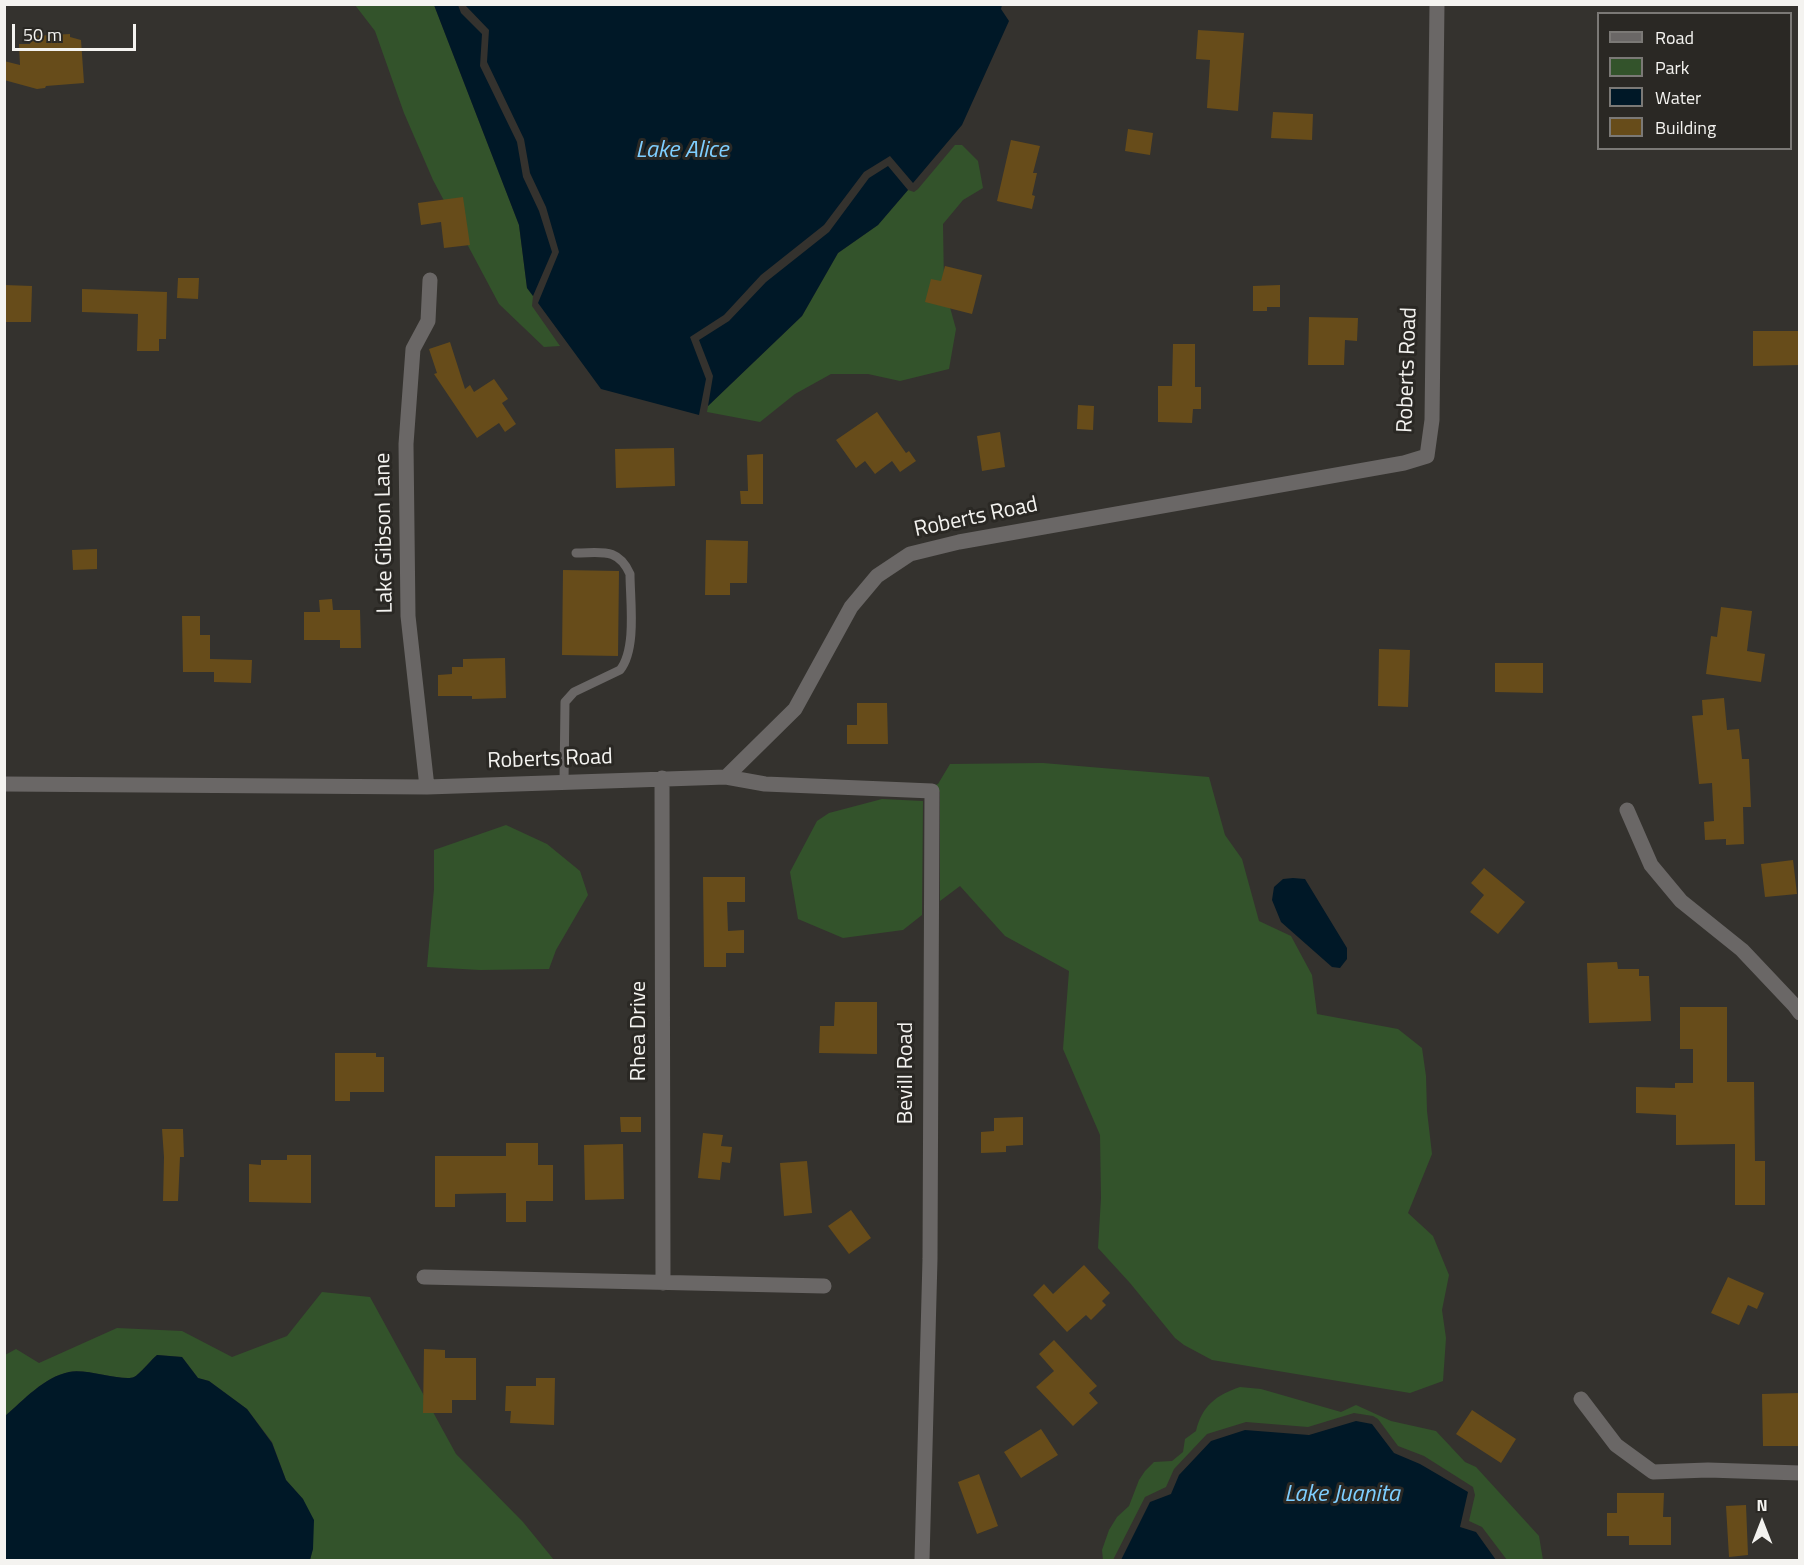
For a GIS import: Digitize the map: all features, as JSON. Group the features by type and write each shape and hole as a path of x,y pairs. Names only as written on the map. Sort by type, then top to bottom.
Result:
{"street":[{"name":"Roberts Road","path":"4,784 427,788 726,777 795,709 851,607 877,576 910,554 959,542 1404,463 1427,456 1432,420 1437,4"},
{"name":"Lake Gibson Lane","path":"427,788 408,616 406,444 413,349 428,321 430,280"},
{"name":"Bevill Road","path":"726,777 765,784 932,791 930,1259 922,1560"},
{"name":"Rhea Drive","path":"662,778 663,1283"},
{"path":"1627,810 1650,865 1681,901 1742,950 1800,1013"},
{"path":"424,1277 824,1286"},
{"path":"1581,1399 1616,1445 1653,1472 1708,1470 1800,1473"}],"lane":[{"path":"564,782 565,702 574,692 620,670 625,664 630,647 630,574 626,565 621,559 609,553 576,553"}],"green space":[{"path":"355,5 434,5 519,225 527,288 533,296 532,306 560,346 544,347 499,304 433,180 404,113 375,31"},
{"path":"955,145 962,145 978,161 983,188 963,200 943,224 944,286 956,329 949,369 900,381 868,374 831,374 795,394 760,422 707,412 708,406 802,316 838,253 878,225 908,190 914,192 918,189"},
{"path":"1043,763 1209,777 1225,835 1242,859 1259,921 1291,936 1312,975 1317,1014 1398,1029 1422,1048 1432,1154 1408,1213 1433,1236 1449,1275 1442,1310 1446,1338 1443,1381 1410,1393 1212,1360 1175,1338 1098,1248 1101,1198 1100,1135 1063,1049 1069,971 1005,936 960,886 940,901 940,792 935,785 938,784 950,764"},
{"path":"882,799 923,801 922,915 903,930 843,938 798,919 790,872 817,821 829,813"},
{"path":"506,825 547,844 580,871 588,895 556,950 549,969 480,970 427,967 434,889 434,850"},
{"path":"322,1292 370,1297 456,1454 523,1522 554,1560 310,1560 313,1548 303,1499 286,1480 272,1442 247,1409 209,1381 198,1378 182,1357 157,1355 134,1377 129,1378 76,1371 60,1375 35,1390 5,1416 5,1355 16,1349 39,1363 117,1328 182,1331 232,1357 287,1336"},
{"path":"1240,1387 1261,1389 1341,1412 1356,1405 1391,1421 1436,1431 1465,1462 1476,1467 1539,1536 1543,1560 1507,1560 1482,1527 1469,1521 1475,1495 1473,1487 1424,1456 1398,1446 1378,1419 1354,1413 1308,1427 1246,1422 1207,1434 1174,1469 1166,1487 1145,1497 1113,1560 1103,1560 1102,1550 1109,1530 1117,1517 1129,1506 1145,1471 1154,1462 1172,1461 1183,1452 1185,1439 1196,1431 1206,1408 1217,1398"}],"water":[{"path":"434,5 458,5 461,13 482,34 480,66 517,142 523,177 539,211 552,252 533,296 527,288 519,225"},
{"name":"Lake Alice","path":"465,5 1002,5 1001,9 1009,21 962,125 913,183 890,156 864,172 824,225 761,275 724,315 690,337 706,379 699,415 601,389 538,303 559,252 546,207 530,173 524,139 487,62 489,30"},
{"path":"888,166 908,190 878,225 838,253 802,316 708,406 713,376 699,340 729,321 766,282 829,232 869,178"},
{"path":"1283,879 1305,879 1347,948 1347,959 1340,968 1332,967 1281,922 1272,900 1274,887"},
{"path":"157,1355 182,1357 198,1378 209,1381 247,1409 272,1443 286,1480 303,1499 314,1520 313,1549 310,1560 5,1560 5,1416 35,1390 60,1375 76,1371 122,1378 134,1377"},
{"name":"Lake Juanita","path":"1356,1421 1372,1424 1394,1453 1420,1464 1468,1492 1460,1527 1476,1532 1496,1560 1121,1560 1150,1502 1171,1494 1179,1475 1211,1441 1245,1430 1309,1435"}],"building":[{"path":"1198,30 1244,33 1238,111 1207,108 1210,60 1196,59"},
{"path":"70,34 70,37 81,40 84,83 46,86 37,89 4,80 4,61 20,65 19,44 30,44 32,36"},
{"path":"1273,112 1313,114 1312,140 1271,138"},
{"path":"1128,129 1153,133 1150,155 1125,151"},
{"path":"1011,140 1040,146 1033,173 1037,173 1032,195 1035,196 1032,209 997,201"},
{"path":"463,197 470,245 444,248 441,222 421,225 418,203"},
{"path":"945,266 982,275 972,314 925,302 931,279 941,281"},
{"path":"178,278 199,278 198,299 177,298"},
{"path":"4,285 32,286 31,322 4,322"},
{"path":"1280,285 1280,307 1267,307 1267,311 1253,311 1253,286"},
{"path":"82,289 167,292 166,339 159,339 159,351 137,351 138,314 82,312"},
{"path":"1309,317 1358,318 1357,341 1345,340 1344,365 1308,365"},
{"path":"1753,331 1800,331 1800,365 1753,366"},
{"path":"450,342 465,389 470,385 474,392 494,379 508,399 502,403 516,424 505,432 499,423 477,438 434,374 437,373 429,349"},
{"path":"1173,344 1195,344 1195,387 1201,387 1201,409 1193,409 1192,423 1158,422 1158,386 1172,386"},
{"path":"1078,405 1094,406 1093,430 1077,429"},
{"path":"877,412 906,453 909,451 916,461 900,472 892,461 875,474 865,461 856,468 836,440"},
{"path":"1000,432 1005,467 982,471 977,436"},
{"path":"674,448 675,486 616,488 615,449"},
{"path":"763,454 763,504 741,504 740,491 748,491 747,455"},
{"path":"706,540 748,541 747,583 730,583 730,595 705,595"},
{"path":"97,549 97,569 73,570 72,550"},
{"path":"563,570 619,571 618,656 562,655"},
{"path":"332,599 333,610 360,610 361,648 340,648 340,640 304,640 304,612 320,612 319,600"},
{"path":"1721,607 1752,611 1747,651 1765,654 1761,682 1706,674 1711,636 1717,637"},
{"path":"182,616 200,616 200,635 210,635 210,659 252,660 251,683 214,682 214,672 183,672"},
{"path":"1379,649 1410,650 1408,707 1378,706"},
{"path":"505,658 506,698 472,699 472,696 438,696 438,675 452,674 452,667 463,667 463,659"},
{"path":"1495,663 1543,663 1543,693 1495,692"},
{"path":"1724,698 1727,730 1739,729 1742,759 1749,759 1751,807 1743,807 1744,844 1726,845 1726,839 1705,840 1704,822 1714,821 1712,783 1699,784 1692,716 1703,715 1702,700"},
{"path":"857,703 887,703 888,744 847,744 847,725 857,725"},
{"path":"1793,860 1797,894 1765,897 1761,864"},
{"path":"1484,868 1525,902 1498,934 1470,912 1484,895 1471,883"},
{"path":"703,877 745,877 745,902 727,902 728,931 744,930 744,953 726,953 726,967 704,967"},
{"path":"1617,962 1618,969 1639,969 1639,976 1649,976 1651,1021 1589,1023 1587,963"},
{"path":"835,1002 877,1002 877,1054 819,1053 820,1026 834,1026"},
{"path":"1680,1007 1727,1007 1727,1082 1754,1082 1755,1161 1765,1161 1765,1205 1735,1205 1735,1144 1676,1145 1676,1115 1636,1113 1636,1087 1675,1088 1675,1083 1693,1083 1693,1049 1680,1049"},
{"path":"335,1053 376,1053 376,1057 384,1057 384,1092 350,1092 350,1101 335,1101"},
{"path":"620,1117 641,1117 641,1132 621,1132"},
{"path":"1023,1117 1023,1145 1006,1146 1006,1152 981,1153 981,1132 994,1131 994,1118"},
{"path":"162,1129 183,1129 184,1157 180,1157 178,1201 163,1201"},
{"path":"703,1133 723,1135 721,1146 732,1147 730,1163 722,1162 720,1180 698,1178"},
{"path":"506,1143 538,1143 538,1165 553,1165 553,1201 526,1201 526,1222 506,1222 506,1193 455,1194 455,1207 435,1207 435,1156 506,1156"},
{"path":"623,1144 624,1199 585,1200 584,1145"},
{"path":"287,1155 311,1155 311,1203 249,1202 249,1164 261,1165 261,1160 287,1160"},
{"path":"807,1161 812,1213 784,1216 780,1163"},
{"path":"851,1210 871,1238 849,1254 828,1226"},
{"path":"1084,1265 1110,1293 1102,1301 1106,1305 1091,1320 1086,1315 1067,1332 1033,1295 1044,1284 1053,1294"},
{"path":"1728,1277 1764,1293 1757,1309 1748,1305 1739,1325 1711,1313"},
{"path":"1054,1340 1097,1386 1089,1393 1098,1403 1073,1426 1036,1387 1054,1371 1039,1354"},
{"path":"424,1349 445,1350 445,1358 476,1358 476,1400 452,1400 452,1413 423,1413"},
{"path":"536,1378 555,1378 554,1425 510,1423 511,1411 505,1411 506,1386 536,1386"},
{"path":"1800,1393 1800,1446 1763,1446 1762,1394"},
{"path":"1472,1410 1516,1439 1501,1463 1456,1434"},
{"path":"1041,1429 1058,1455 1021,1478 1004,1452"},
{"path":"979,1474 998,1526 977,1534 958,1482"},
{"path":"1617,1493 1664,1493 1663,1517 1671,1517 1671,1545 1629,1545 1629,1536 1607,1536 1607,1513 1617,1513"},
{"path":"1746,1505 1748,1555 1729,1557 1726,1506"}]}
